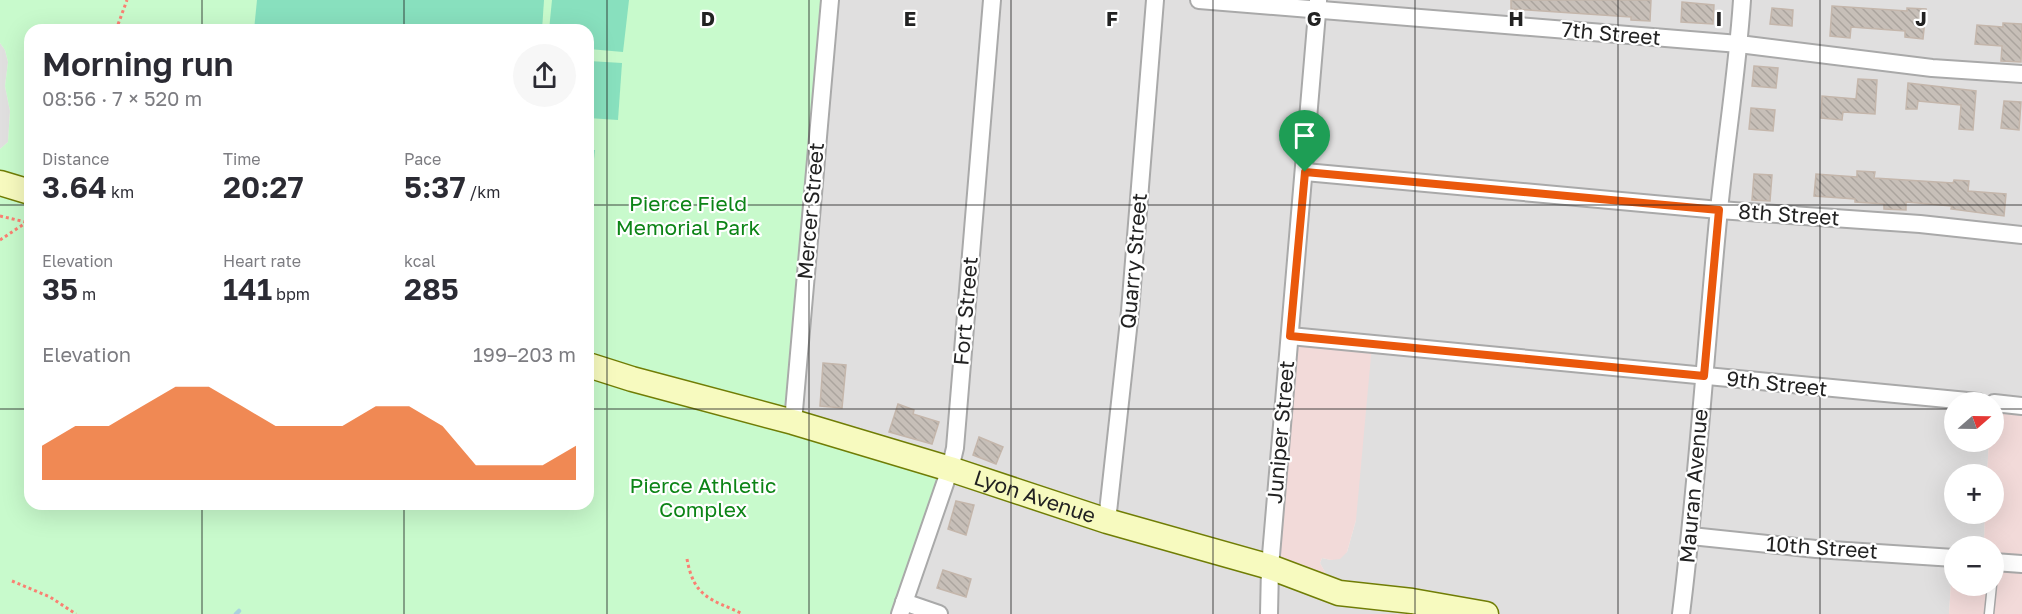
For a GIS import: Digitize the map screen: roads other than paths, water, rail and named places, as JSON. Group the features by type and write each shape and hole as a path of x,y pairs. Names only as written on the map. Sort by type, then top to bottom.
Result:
{"street":[{"name":"Mercer Street","path":"793,422 830,0"},
{"name":"Fort Street","path":"902,608 950,469 956,436 992,0"},
{"name":"Quarry Street","path":"1107,522 1111,503 1130,311 1155,0"},
{"name":"7th Street","path":"1199,0 1317,5 1739,44 1932,68 2022,74"},
{"name":"Mauran Avenue","path":"1681,614 1691,536 1719,210 1739,44 1742,0"},
{"name":"Juniper Street","path":"1269,614 1270,567 1305,172 1317,5"},
{"name":"8th Street","path":"1305,172 1719,210 1920,224 2022,235"},
{"path":"0,183 24,190"},
{"name":"9th Street","path":"1290,336 1944,399"},
{"name":"Lyon Avenue","path":"594,366 632,379 793,422 950,469 1107,522 1270,567 1339,593 1412,601 1486,614"},
{"path":"2004,404 2022,406"},
{"name":"10th Street","path":"1691,536 1816,549 1944,557"},
{"path":"2004,565 2022,564"},
{"path":"902,608 939,614"}],"lane":[{"path":"1989,614 1991,596"}],"waterway":[{"path":"236,614 239,611"}],"park label":[{"name":"Pierce Field Memorial Park","path":"688,216"},
{"name":"Pierce Athletic Complex","path":"703,498"}]}
